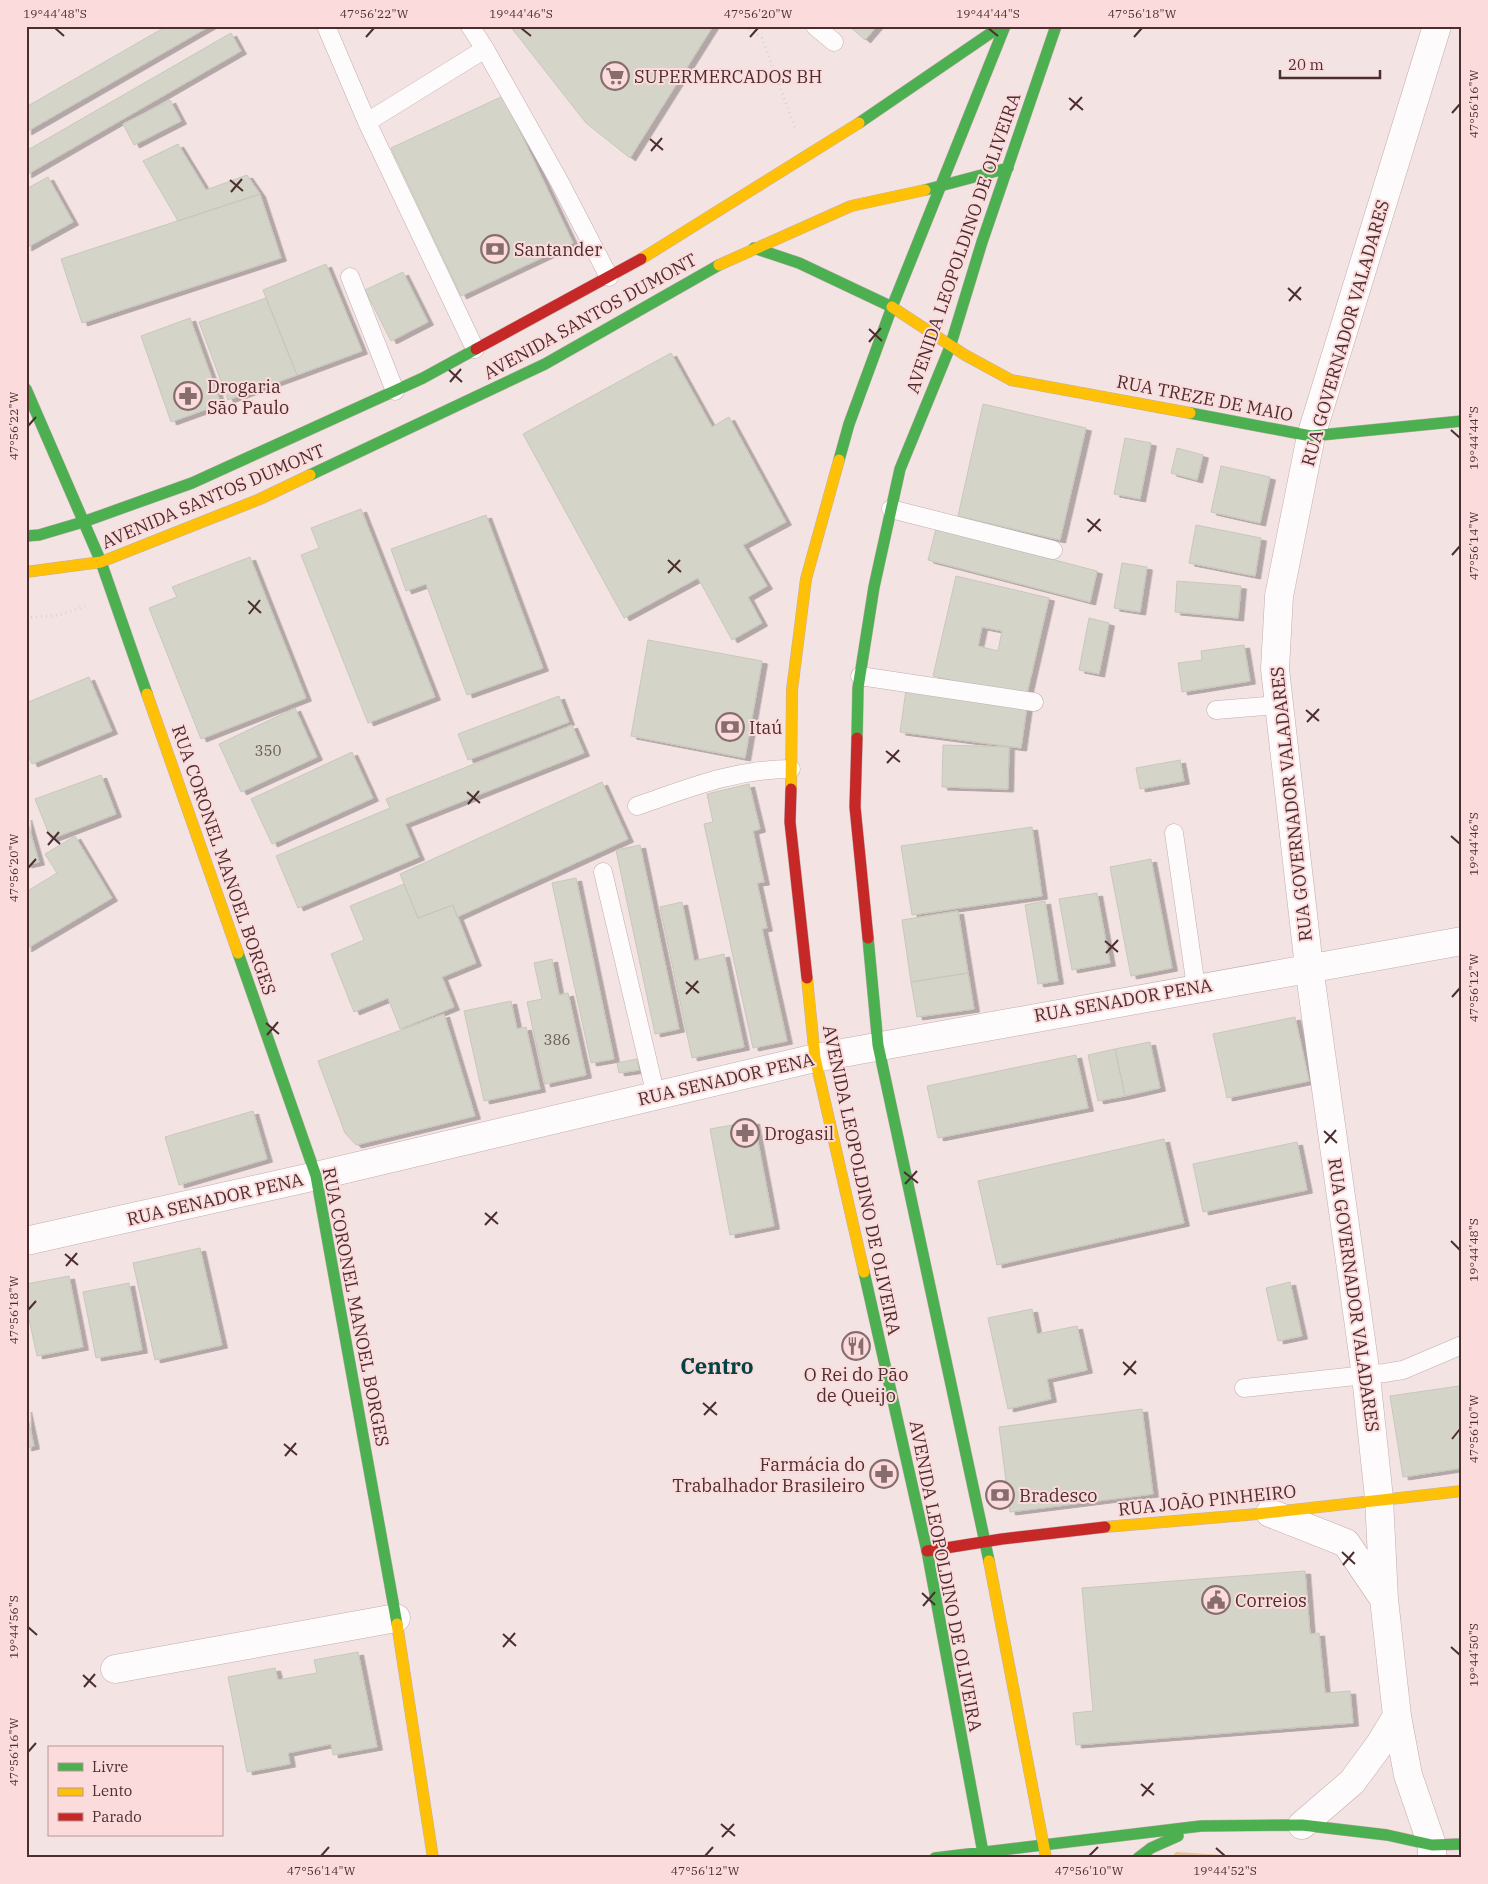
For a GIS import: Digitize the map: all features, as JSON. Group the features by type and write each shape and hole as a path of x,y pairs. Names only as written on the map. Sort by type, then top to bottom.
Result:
{"main road":[{"name":"AVENIDA SANTOS DUMONT","path":"26,536 39,535 83,522 192,484 395,391 657,250 831,142 1001,26"},
{"name":"AVENIDA LEOPOLDINO DE OLIVEIRA","path":"983,1855 927,1551 815,1058 790,822 790,769 792,690 806,579 849,424 892,308 1005,26"},
{"name":"AVENIDA LEOPOLDINO DE OLIVEIRA","path":"1046,1858 985,1540 878,1045 855,807 860,676 874,586 900,469 950,347 982,242 1056,26"},
{"name":"AVENIDA SANTOS DUMONT","path":"26,572 101,562 260,499 545,364 721,264 851,206 941,186 1008,168"},
{"name":"RUA TREZE DE MAIO","path":"754,248 799,263 892,308 950,347 1012,380 1311,436 1462,421"},
{"name":"RUA CORONEL MANOEL BORGES","path":"26,389 101,562 316,1176 396,1618 433,1858"},
{"name":"RUA JOÃO PINHEIRO","path":"927,1551 985,1540 1270,1513 1379,1498 1462,1491"},
{"path":"935,1858 983,1855 1043,1844 1201,1826 1302,1825 1388,1835 1432,1851 1462,1844"},
{"path":"1138,1858 1151,1848 1201,1826"}],"street":[{"name":"RUA GOVERNADOR VALADARES","path":"1432,1851 1408,1775 1397,1716 1384,1599 1379,1498 1366,1376 1309,967 1275,669 1279,596 1311,436 1437,26"},
{"name":"RUA SENADOR PENA","path":"26,1241 316,1176 815,1058 1196,987 1462,941"},
{"name":"RUA GOVERNADOR VALADARES","path":"1270,1513 1346,1543 1384,1599"},
{"path":"115,1669 396,1618"},
{"path":"1302,1825 1352,1782 1380,1744 1397,1716"}],"lane":[{"path":"326,26 367,122 475,349"},
{"path":"470,26 485,49 553,170 609,277"},
{"path":"815,26 834,42"},
{"path":"367,122 485,49"},
{"path":"350,277 395,391"},
{"path":"891,509 1053,550"},
{"path":"860,676 1034,702"},
{"path":"1216,710 1279,705"},
{"path":"637,806 721,777 762,769 790,769"},
{"path":"1174,833 1196,987"},
{"path":"603,872 656,1096"},
{"path":"1244,1388 1366,1376 1403,1370 1462,1345"}],"path":[{"path":"745,26 762,38 796,132"}],"green space":[{"path":"1176,1852 1270,1858 1171,1858"}],"building":[{"path":"167,26 210,26 26,132 26,107"},
{"name":"SUPERMERCADOS BH","path":"510,26 713,26 630,158 586,123"},
{"path":"849,26 877,26 865,40"},
{"path":"231,33 241,51 26,175 26,151"},
{"path":"503,96 573,243 461,296 391,148"},
{"path":"170,100 181,121 134,145 123,124"},
{"path":"178,144 206,190 247,175 260,194 178,221 143,161"},
{"path":"48,177 73,222 26,248 26,189"},
{"path":"260,194 281,258 82,323 61,259"},
{"path":"326,264 362,351 297,375 263,290"},
{"path":"403,272 428,322 391,341 365,290"},
{"path":"266,298 297,375 228,400 199,322"},
{"path":"190,318 221,404 171,422 141,336"},
{"path":"671,353 712,427 729,417 786,522 743,545 767,586 748,597 762,623 732,640 698,578 624,618 523,434"},
{"path":"983,404 1086,428 1060,540 958,516"},
{"path":"1125,438 1151,443 1140,499 1114,494"},
{"path":"1177,448 1203,455 1197,480 1171,473"},
{"path":"1221,466 1270,477 1260,523 1211,512"},
{"path":"361,509 435,697 368,723 301,555 319,548 311,528"},
{"path":"486,515 543,668 467,695 426,584 406,591 391,549"},
{"path":"1196,525 1261,538 1255,576 1189,563"},
{"path":"936,529 1097,571 1090,602 928,560"},
{"path":"250,557 306,698 201,739 149,608 177,597 172,587"},
{"path":"1122,563 1147,567 1140,612 1114,608"},
{"path":"956,576 1049,598 1026,698 933,676","holes":["982,627 1002,631 998,651 978,646"]},
{"path":"1177,581 1241,586 1238,618 1175,612"},
{"path":"1089,618 1109,623 1099,674 1079,670"},
{"path":"648,640 762,661 745,758 631,736"},
{"path":"1244,645 1250,681 1182,692 1178,663 1202,660 1201,651"},
{"path":"89,677 112,731 32,764 26,751 26,703"},
{"path":"906,690 1027,706 1021,748 900,732"},
{"path":"559,696 569,722 468,760 458,734"},
{"path":"295,708 317,757 241,792 219,744"},
{"path":"572,725 584,753 405,824 419,857 298,908 276,856 390,808 386,799"},
{"path":"943,745 1009,747 1008,789 942,787"},
{"path":"352,752 373,798 272,844 251,799"},
{"path":"1180,760 1184,781 1140,789 1136,768"},
{"path":"101,775 116,814 51,839 35,799"},
{"path":"602,782 628,839 457,917 453,905 418,918 400,874"},
{"path":"749,784 760,829 753,831 764,882 757,883 767,928 762,929 787,1041 753,1048 704,824 713,822 707,794"},
{"path":"26,817 39,862 26,865"},
{"path":"1032,827 1042,896 912,915 901,846"},
{"path":"75,836 112,898 26,949 26,892 57,873 45,854"},
{"path":"640,845 679,1029 655,1034 616,850"},
{"path":"1151,859 1172,968 1131,976 1110,867"},
{"path":"576,878 614,1059 591,1063 552,883"},
{"path":"404,884 418,918 453,905 476,963 442,977 454,1007 400,1029 388,998 354,1012 331,954 364,940 350,906"},
{"path":"1097,893 1110,963 1072,970 1059,899"},
{"path":"1045,901 1058,981 1038,984 1025,905"},
{"path":"682,902 694,961 724,954 744,1047 692,1058 660,907"},
{"path":"958,911 968,973 911,982 902,920"},
{"path":"552,959 559,995 568,993 586,1075 545,1084 527,1002 542,999 534,963"},
{"path":"968,973 974,1009 917,1017 911,982"},
{"path":"511,1001 517,1029 526,1027 540,1089 484,1101 464,1011"},
{"path":"444,1014 475,1116 356,1145 345,1133 318,1061"},
{"path":"1295,1017 1309,1081 1227,1098 1213,1034"},
{"path":"1150,1042 1160,1088 1125,1096 1115,1049"},
{"path":"1115,1049 1125,1096 1098,1101 1088,1055"},
{"path":"1076,1055 1088,1108 938,1138 927,1086"},
{"path":"637,1059 639,1070 619,1073 617,1063"},
{"path":"253,1111 267,1159 179,1185 165,1137"},
{"path":"754,1121 774,1226 730,1235 710,1129"},
{"path":"1164,1139 1184,1223 997,1265 978,1181"},
{"path":"1297,1142 1307,1190 1203,1212 1193,1164"},
{"path":"200,1248 222,1345 155,1360 133,1263"},
{"path":"69,1276 83,1347 37,1356 26,1305 26,1284"},
{"path":"1290,1282 1302,1336 1278,1341 1266,1288"},
{"path":"129,1283 142,1350 96,1358 83,1292"},
{"path":"1032,1309 1037,1334 1077,1326 1087,1370 1047,1379 1051,1399 1008,1409 988,1318"},
{"path":"1459,1386 1462,1405 1462,1468 1403,1477 1390,1396"},
{"path":"26,1409 34,1446 26,1448"},
{"path":"1142,1409 1153,1494 1010,1512 999,1427"},
{"path":"1305,1571 1310,1634 1319,1633 1325,1693 1350,1691 1353,1723 1076,1745 1073,1713 1093,1711 1082,1588"},
{"path":"358,1652 377,1747 333,1755 331,1744 288,1753 290,1764 247,1772 228,1677 275,1668 278,1680 317,1673 314,1660"}],"traffic: fast":[{"path":"859,123 1001,26"},
{"path":"839,460 849,424 892,307 1005,26"},
{"path":"857,738 858,688 874,587 900,469 950,347 982,242 1056,26"},
{"path":"925,190 1008,168"},
{"path":"754,248 799,263 892,307"},
{"path":"310,475 545,364 719,265"},
{"path":"26,536 39,535 83,522 192,483 423,378 476,349"},
{"path":"26,389 101,562 147,694"},
{"path":"1190,413 1311,436 1462,421"},
{"path":"868,938 878,1045 989,1561"},
{"path":"238,953 316,1176 397,1624"},
{"path":"864,1272 927,1551 984,1858"},
{"path":"935,1858 1201,1826 1302,1825 1387,1835 1432,1845 1462,1844"},
{"path":"1138,1858 1151,1848 1178,1836"}],"traffic: slow":[{"path":"641,259 859,123"},
{"path":"719,265 851,206 925,190"},
{"path":"892,307 965,355 1011,380 1190,413"},
{"path":"791,789 792,690 806,579 839,460"},
{"path":"26,572 101,562 260,499 310,475"},
{"path":"147,694 238,953"},
{"path":"807,978 815,1058 864,1272"},
{"path":"1105,1527 1257,1514 1462,1491"},
{"path":"989,1561 1046,1858"},
{"path":"397,1624 433,1858"}],"traffic: jam":[{"path":"476,349 641,259"},
{"path":"857,738 855,807 868,938"},
{"path":"791,789 790,822 807,978"},
{"path":"927,1551 1002,1539 1105,1527"}],"place":[{"name":"SUPERMERCADOS BH","path":"615,76"},
{"name":"Santander","path":"495,249"},
{"name":"Drogaria São Paulo","path":"188,396"},
{"name":"Itaú","path":"730,727"},
{"name":"Drogasil","path":"745,1133"},
{"name":"O Rei do Pão de Queijo","path":"856,1346"},
{"name":"Farmácia do Trabalhador Brasileiro","path":"884,1474"},
{"name":"Bradesco","path":"1000,1495"},
{"name":"Correios","path":"1216,1600"}],"district":[{"name":"Centro","path":"717,1365"}]}
